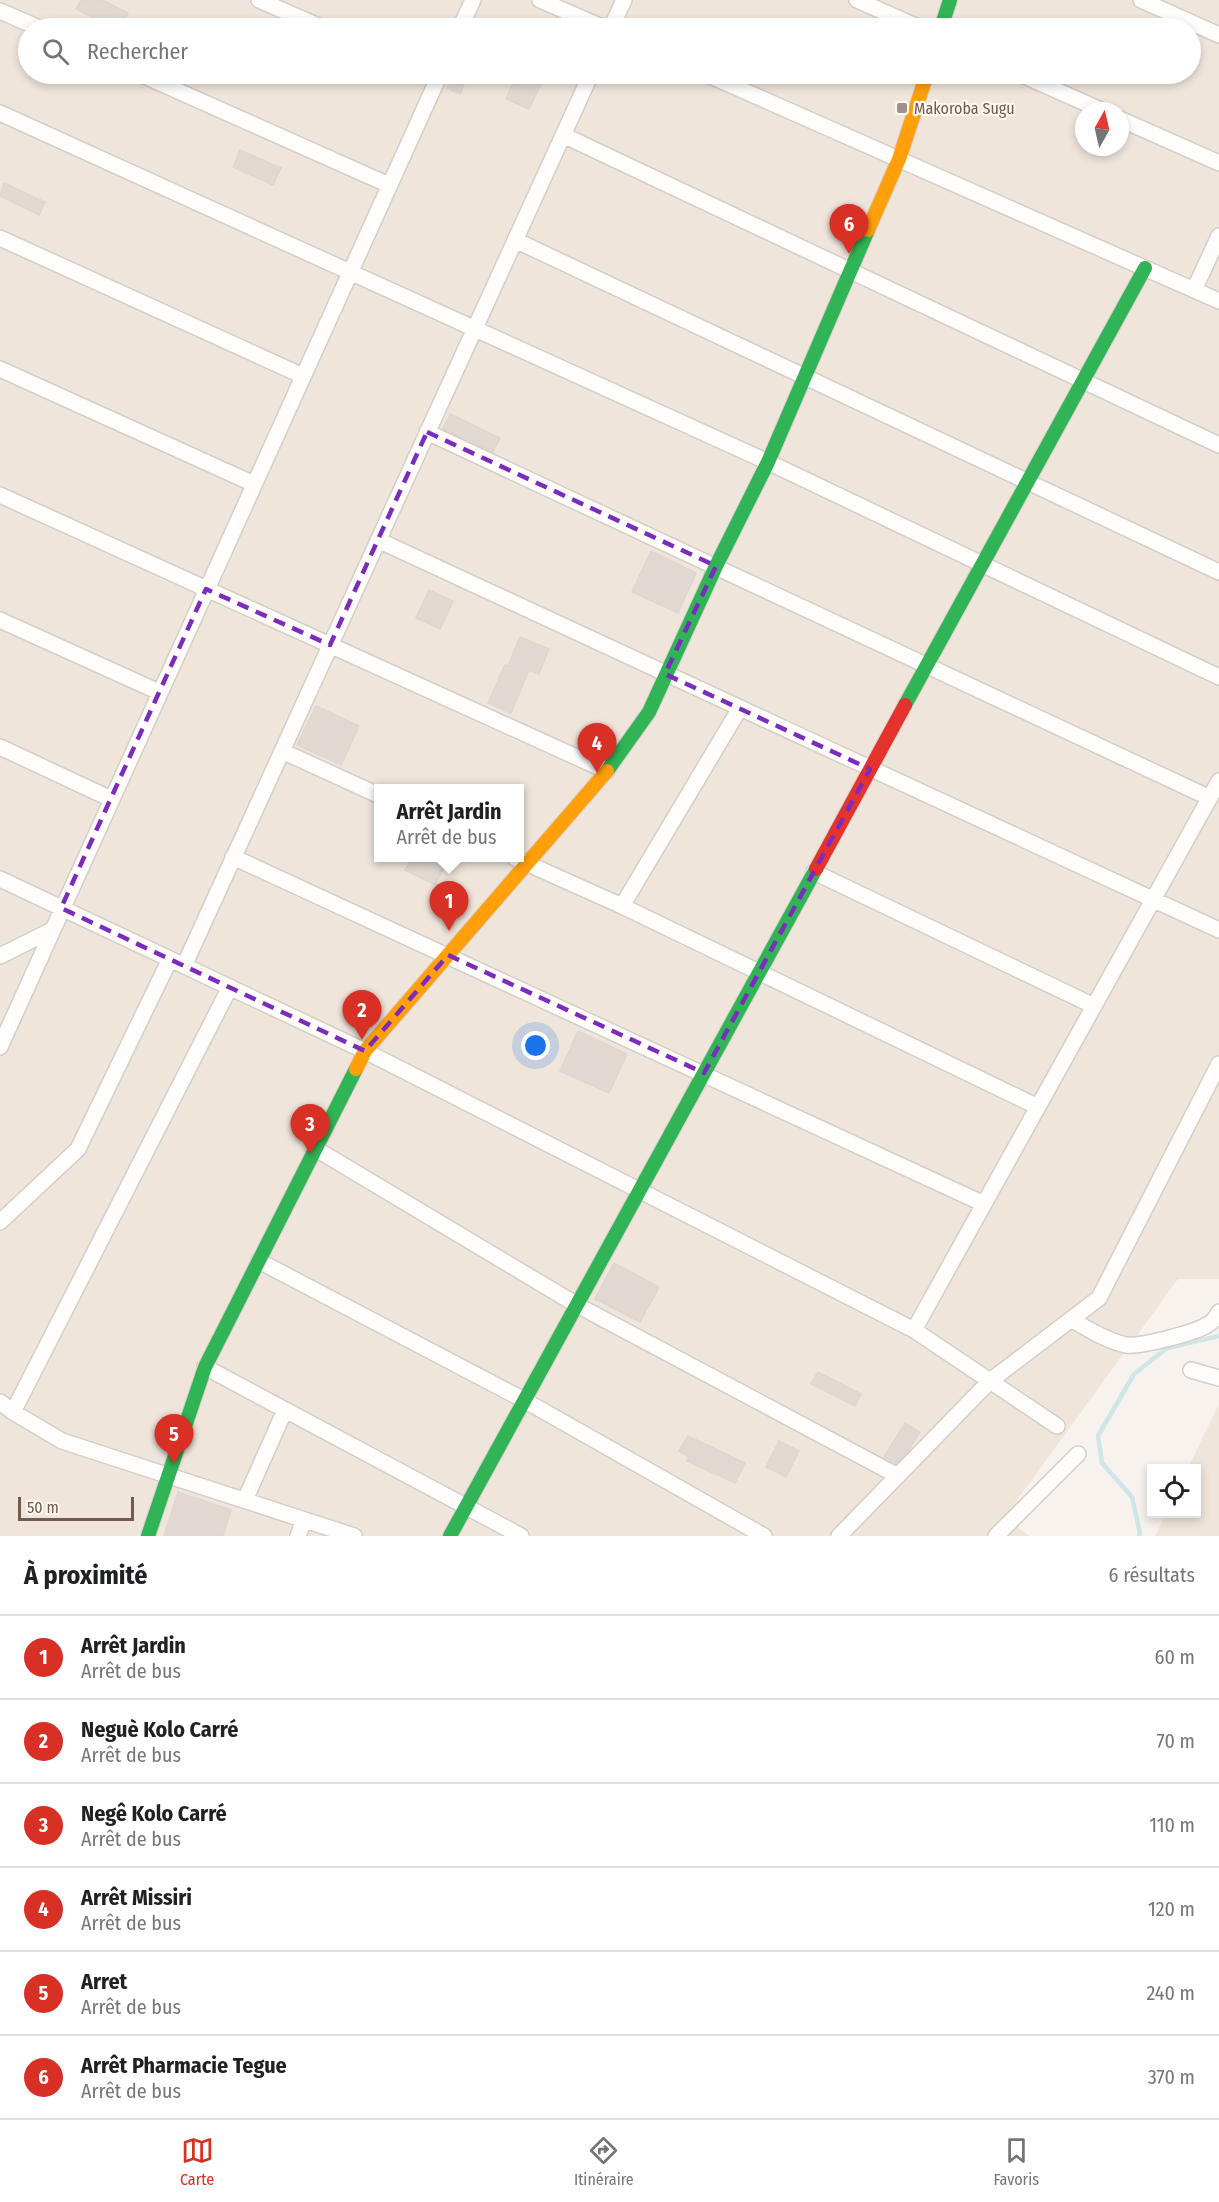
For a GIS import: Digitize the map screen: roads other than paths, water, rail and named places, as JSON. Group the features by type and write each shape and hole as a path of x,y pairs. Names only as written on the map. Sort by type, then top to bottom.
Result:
{"street":[{"path":"259,0 300,18"},
{"path":"465,18 473,0"},
{"path":"540,0 581,18"},
{"path":"616,18 624,0"},
{"path":"857,0 898,18"},
{"path":"944,18 950,0"},
{"path":"1141,0 1181,18"},
{"path":"0,11 18,19"},
{"path":"1201,27 1219,35"},
{"path":"162,84 389,185"},
{"path":"0,1047 3,1035 389,185 430,84"},
{"path":"0,1222 78,1149 233,857 586,84"},
{"path":"728,84 1219,301"},
{"path":"524,857 607,771 649,711 716,566 768,462 900,159 924,84"},
{"path":"1042,84 1083,102"},
{"path":"0,113 768,462 1219,676"},
{"path":"1129,122 1219,163"},
{"path":"563,135 1219,445"},
{"path":"1194,290 1219,236"},
{"path":"0,238 303,376"},
{"path":"515,240 1219,572"},
{"path":"450,1536 1145,268"},
{"path":"0,369 254,484"},
{"path":"428,432 1210,798"},
{"path":"0,495 607,771"},
{"path":"378,540 1219,930"},
{"path":"0,620 159,692"},
{"path":"622,906 740,708"},
{"path":"0,747 111,800"},
{"path":"282,751 374,793"},
{"path":"914,1329 1219,781"},
{"path":"233,857 984,1204"},
{"path":"524,861 622,906 1038,1107"},
{"path":"148,1536 205,1367 365,1051 448,956 519,862"},
{"path":"814,872 1094,1006"},
{"path":"0,879 365,1051 914,1329 1057,1426"},
{"path":"0,956 52,930"},
{"path":"13,1412 230,987"},
{"path":"839,1536 990,1381 1099,1298 1219,1064"},
{"path":"316,1149 577,1305 898,1476"},
{"path":"259,1261 524,1400 764,1536"},
{"path":"1071,1319 1085,1328 1125,1345 1144,1344 1198,1330 1216,1319 1219,1312"},
{"path":"205,1367 521,1536"},
{"path":"1191,1371 1219,1378"},
{"path":"0,1402 62,1441 354,1536"},
{"path":"245,1500 285,1410"},
{"path":"996,1536 1078,1454"},
{"path":"298,1536 304,1520"}],"waterway":[{"path":"1139,1536 1132,1497 1102,1463 1098,1436 1134,1374 1167,1348 1219,1336"}],"place":[{"name":"Makoroba Sugu","path":"902,108"},
{"name":"Arrêt Pharmacie Tegue","path":"849,254"},
{"name":"Arrêt Missiri","path":"597,773"},
{"name":"Arrêt Jardin","path":"449,931"},
{"name":"Neguè Kolo Carré","path":"362,1040"},
{"name":"Negê Kolo Carré","path":"310,1154"},
{"name":"Arret","path":"174,1464"}]}
